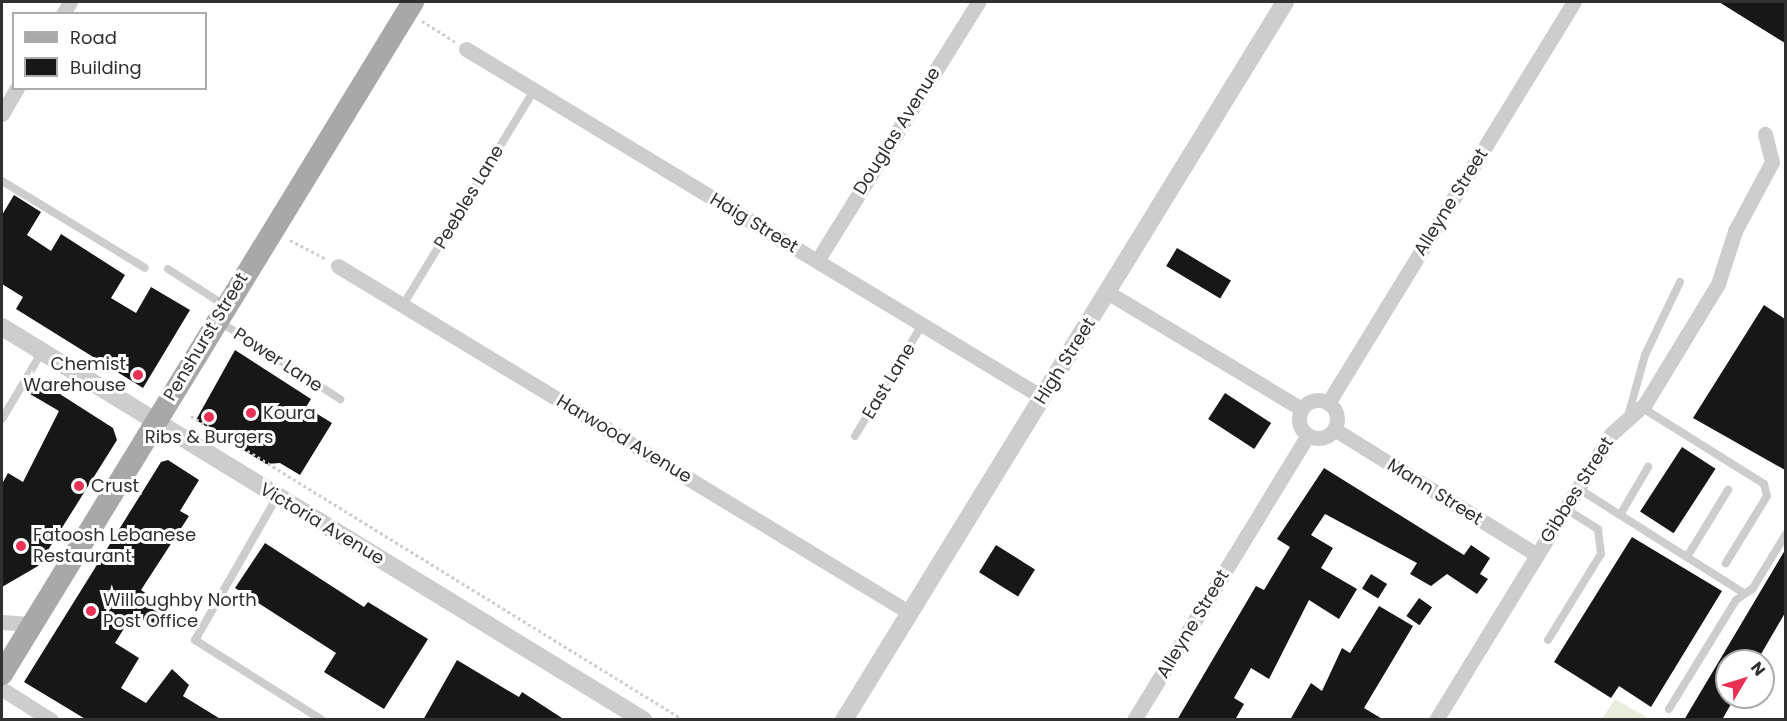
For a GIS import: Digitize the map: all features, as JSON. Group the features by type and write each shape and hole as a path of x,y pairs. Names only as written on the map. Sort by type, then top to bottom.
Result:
{"main road":[{"name":"Penshurst Street","path":"4,662 33,624 410,7"}],"street":[{"name":"Douglas Avenue","path":"817,261 978,2"},
{"name":"High Street","path":"844,720 1285,2"},
{"name":"Alleyne Street","path":"1328,403 1574,2"},
{"name":"Haig Street","path":"466,49 1042,397"},
{"path":"2,114 16,90"},
{"name":"Gibbes Street","path":"1436,720 1611,434 1641,407 1718,284 1735,231 1772,162 1765,134"},
{"name":"Harwood Avenue","path":"338,266 910,613"},
{"path":"1107,292 1302,409"},
{"name":"Victoria Avenue","path":"2,327 642,719"},
{"path":"1311,402 1328,403 1337,418 1334,429 1325,437 1308,435 1299,421 1302,409 1311,402"},
{"name":"Mann Street","path":"1334,429 1537,555"},
{"name":"Alleyne Street","path":"1134,720 1308,435"},
{"path":"2,622 33,624"},
{"path":"2,689 51,720"}],"lane":[{"name":"Peebles Lane","path":"403,305 534,90"},
{"path":"2,181 145,268"},
{"name":"Power Lane","path":"168,269 221,313 340,399"},
{"path":"1627,420 1627,404 1645,355 1680,282"},
{"name":"East Lane","path":"855,436 922,325"},
{"path":"2,419 42,352"},
{"path":"1641,407 1764,484 1767,496 1726,563"},
{"path":"1620,515 1648,467"},
{"path":"1578,489 1745,594"},
{"path":"1687,557 1728,490"},
{"path":"277,497 195,640 322,720"},
{"path":"1548,640 1601,554 1598,529 1566,509"},
{"path":"1669,709 1785,534"}],"path":[{"path":"410,7 466,49"},
{"path":"272,231 338,266"},
{"path":"191,416 684,720"}],"shaded area":[{"path":"1615,699 1650,719 1602,719"}],"building":[{"path":"1719,2 1785,2 1785,43"},
{"path":"14,195 41,212 27,235 51,251 61,234 125,275 111,298 136,313 151,287 190,310 143,388 16,309 23,297 2,284 2,215"},
{"path":"1177,248 1231,280 1220,298 1166,266"},
{"path":"1764,305 1785,319 1785,470 1693,418"},
{"name":"Koura","path":"235,350 311,399 306,407 332,423 300,475 280,463 266,464 196,420"},
{"path":"38,380 113,428 117,440 38,566 2,587 2,484 8,473 23,482 59,411 30,394"},
{"path":"1225,393 1271,423 1254,449 1208,419"},
{"path":"1682,447 1716,469 1674,533 1640,512"},
{"path":"168,460 199,480 180,511 189,516 141,590 147,594 142,603 164,616 157,628 133,614 115,643 139,658 121,688 146,703 172,669 189,685 183,696 222,720 87,720 24,682 161,462"},
{"path":"1324,468 1464,555 1471,545 1490,558 1480,574 1488,579 1477,594 1447,574 1431,586 1410,574 1417,563 1325,514 1311,535 1333,548 1321,568 1357,589 1339,619 1309,600 1269,679 1251,668 1234,698 1244,704 1235,720 1177,720 1256,586 1264,590 1290,547 1277,539"},
{"path":"1632,537 1722,591 1651,707 1619,686 1611,698 1554,662"},
{"path":"265,543 364,607 368,602 428,639 384,709 324,672 336,653 235,588"},
{"path":"996,545 1035,569 1018,597 979,572"},
{"path":"1785,550 1785,613 1764,649 1726,649"},
{"path":"1371,574 1387,584 1378,598 1362,588"},
{"path":"1419,598 1432,607 1419,625 1406,616"},
{"path":"1379,606 1413,626 1364,708 1384,720 1290,720 1311,683 1322,691 1342,648 1350,653"},
{"path":"457,660 519,697 522,692 565,720 423,720"},
{"path":"1715,668 1715,709 1728,709 1722,720 1684,720"}],"place":[{"name":"Chemist Warehouse","path":"138,375"},
{"name":"Koura","path":"251,413"},
{"name":"Ribs & Burgers","path":"209,417"},
{"name":"Crust","path":"79,486"},
{"name":"Fatoosh Lebanese Restaurant","path":"21,546"},
{"name":"Willoughby North Post Office","path":"91,611"}]}
